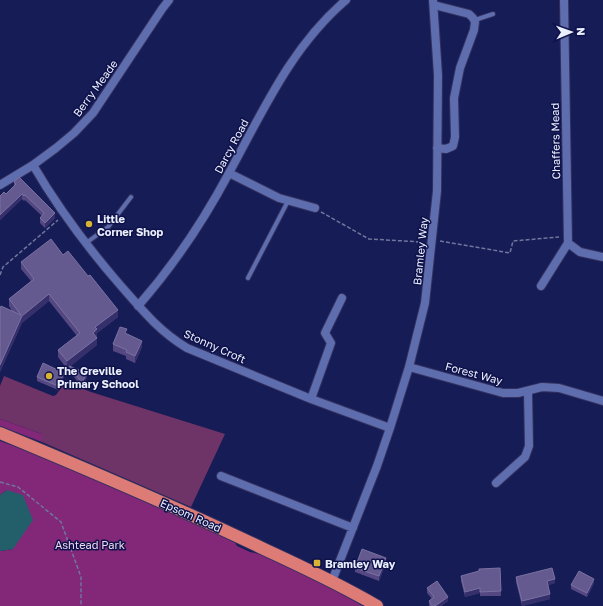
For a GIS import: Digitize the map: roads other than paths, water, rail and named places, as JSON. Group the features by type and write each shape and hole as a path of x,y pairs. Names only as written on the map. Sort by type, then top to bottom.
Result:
{"highway":[{"name":"Epsom Road","path":"0,433 176,508 332,581 377,606"}],"street":[{"name":"Berry Meade","path":"0,185 33,165 74,133 93,113 169,0"},
{"name":"Darcy Road","path":"138,306 179,254 201,222 230,173 274,88 318,27 346,0"},
{"name":"Chaffers Mead","path":"564,0 568,240"},
{"name":"Bramley Way","path":"332,581 390,428 409,367 425,303 437,190 438,75 434,3 469,14 474,20"},
{"path":"437,148 446,149 453,146 455,137 454,98 460,68 474,30 474,20"},
{"name":"Stonny Croft","path":"33,165 44,185 85,243 138,306 162,331 187,348 311,399 390,428"},
{"path":"230,173 279,198 315,208"},
{"path":"541,286 568,240 580,252 603,258"},
{"path":"311,399 331,343 325,333 342,298"},
{"name":"Forest Way","path":"409,367 503,393 518,394 542,387 558,388 603,401"},
{"path":"496,483 525,457 527,452 529,446 530,428 528,392"},
{"path":"221,476 353,528"}],"lane":[{"path":"474,20 494,14"},
{"path":"85,243 108,227 131,197"},
{"path":"248,278 288,201"}],"place":[{"name":"Little Corner Shop","path":"89,224"},
{"name":"The Greville Primary School","path":"49,376"},
{"name":"Bramley Way","path":"317,563"}],"park label":[{"name":"Ashtead Park","path":"90,544"}]}
